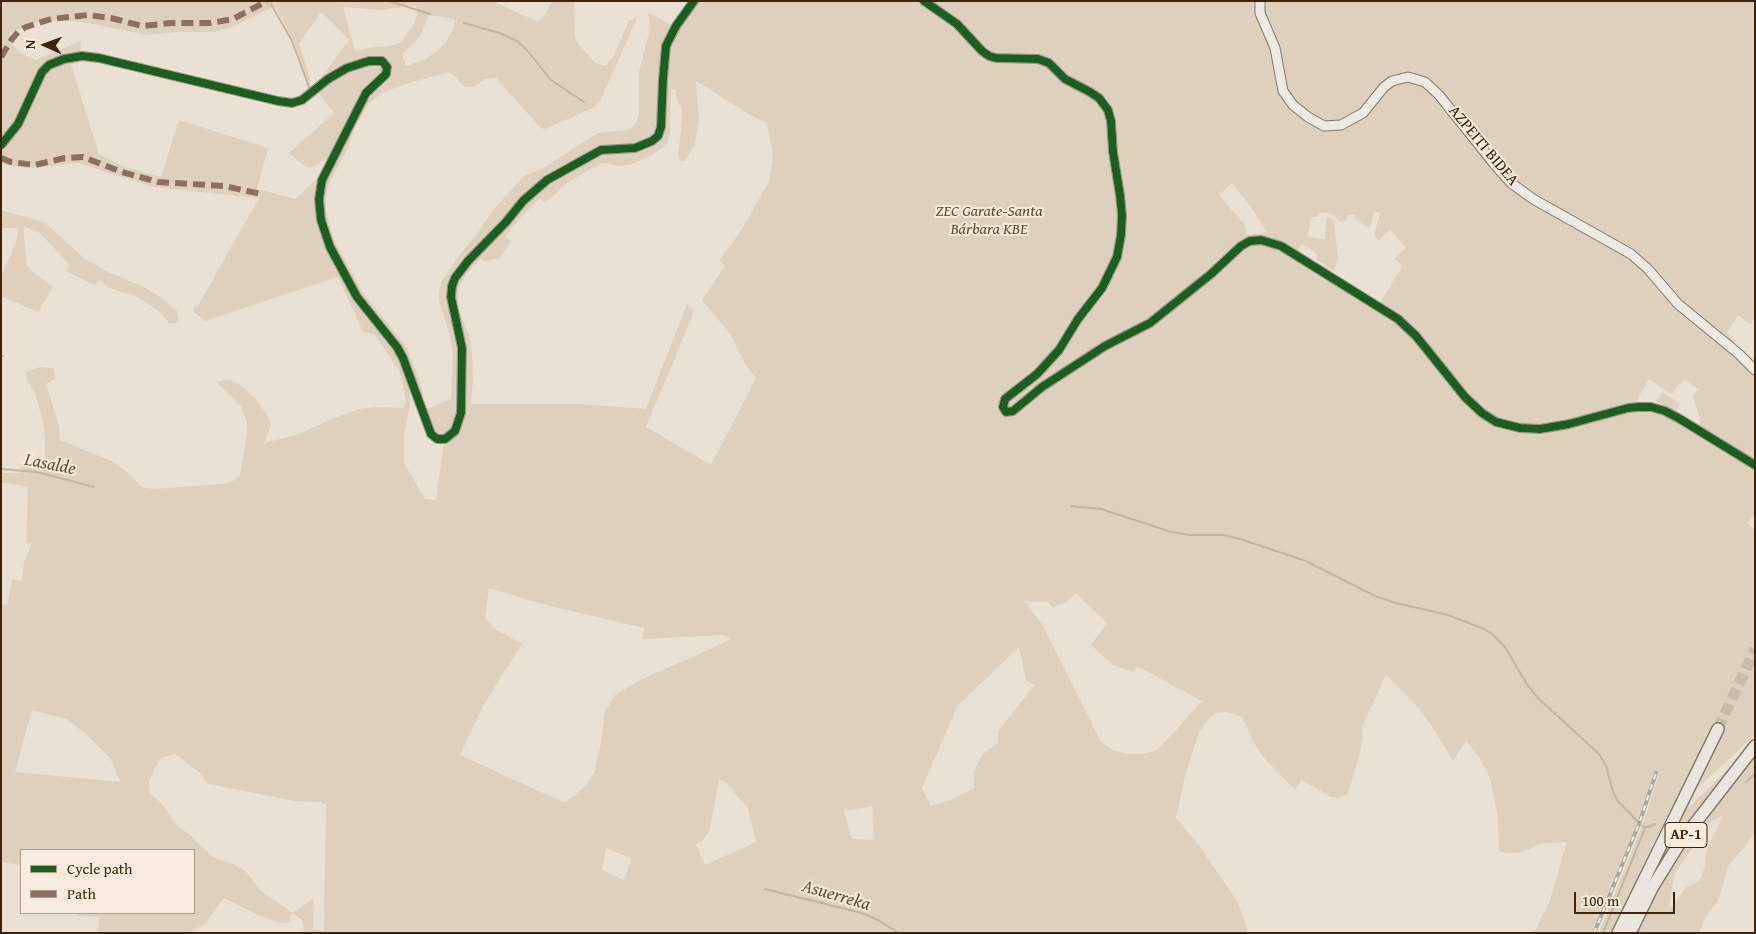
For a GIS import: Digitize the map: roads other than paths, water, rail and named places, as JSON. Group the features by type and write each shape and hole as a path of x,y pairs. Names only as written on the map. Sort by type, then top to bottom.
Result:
{"highway":[{"name":"AP-1","path":"1618,933 1718,729"},
{"name":"AP-1","path":"1630,933 1648,896 1679,844 1755,746"}],"main road":[{"name":"AZPEITI BIDEA","path":"1260,1 1260,13 1275,48 1282,88 1290,101 1308,117 1324,126 1341,125 1360,115 1392,80 1408,77 1425,82 1439,95 1495,165 1512,183 1534,199 1631,254 1648,269 1678,304 1740,354 1755,370"}],"street":[{"path":"1,145 18,124 42,72 49,65 64,59 82,56 99,58 292,103 302,100 328,79 347,68 369,61 382,62 387,69 386,75 366,93 322,180 319,199 321,220 330,247 359,299 404,358 431,434 437,439 445,439 455,431 461,413 462,348 450,295 456,276 506,222 522,201 547,180 602,150 633,149 652,141 658,136 661,127 666,46 676,26 694,1"},
{"path":"924,1 957,24 989,56 996,58 1038,59 1049,63 1065,79 1099,98 1108,110 1111,121 1113,152 1120,189 1122,215 1120,241 1116,257 1104,284 1078,319 1059,350 1034,377 1005,399 1003,407 1006,412 1013,411 1042,388 1102,348 1154,320 1242,246 1250,241 1258,240 1281,246 1398,319 1416,336 1465,397 1482,413 1496,422 1520,428 1540,429 1569,424 1628,408 1640,406 1654,408 1680,419 1755,465"}],"waterway":[{"path":"389,1 430,14"},
{"path":"271,4 292,41 309,87"},
{"path":"464,23 500,33 517,41 527,50 551,80 584,102"},
{"name":"Lasalde","path":"1,469 37,472 94,487"},
{"path":"1071,506 1101,509 1171,532 1190,535 1223,535 1240,539 1306,561 1375,596 1448,615 1484,629 1505,647 1528,686 1539,699 1599,754 1606,766 1617,800 1637,821"},
{"path":"1746,782 1755,774"},
{"path":"1645,828 1655,824"},
{"path":"1603,933 1645,828 1642,826"},
{"name":"Asuerreka","path":"765,889 862,913 880,921 898,933"}],"tunnel":[{"path":"1718,729 1755,649"}],"railway":[{"path":"1594,933 1639,824 1656,773"}],"park label":[{"name":"ZEC Garate-Santa Bárbara KBE","path":"989,221"}]}
